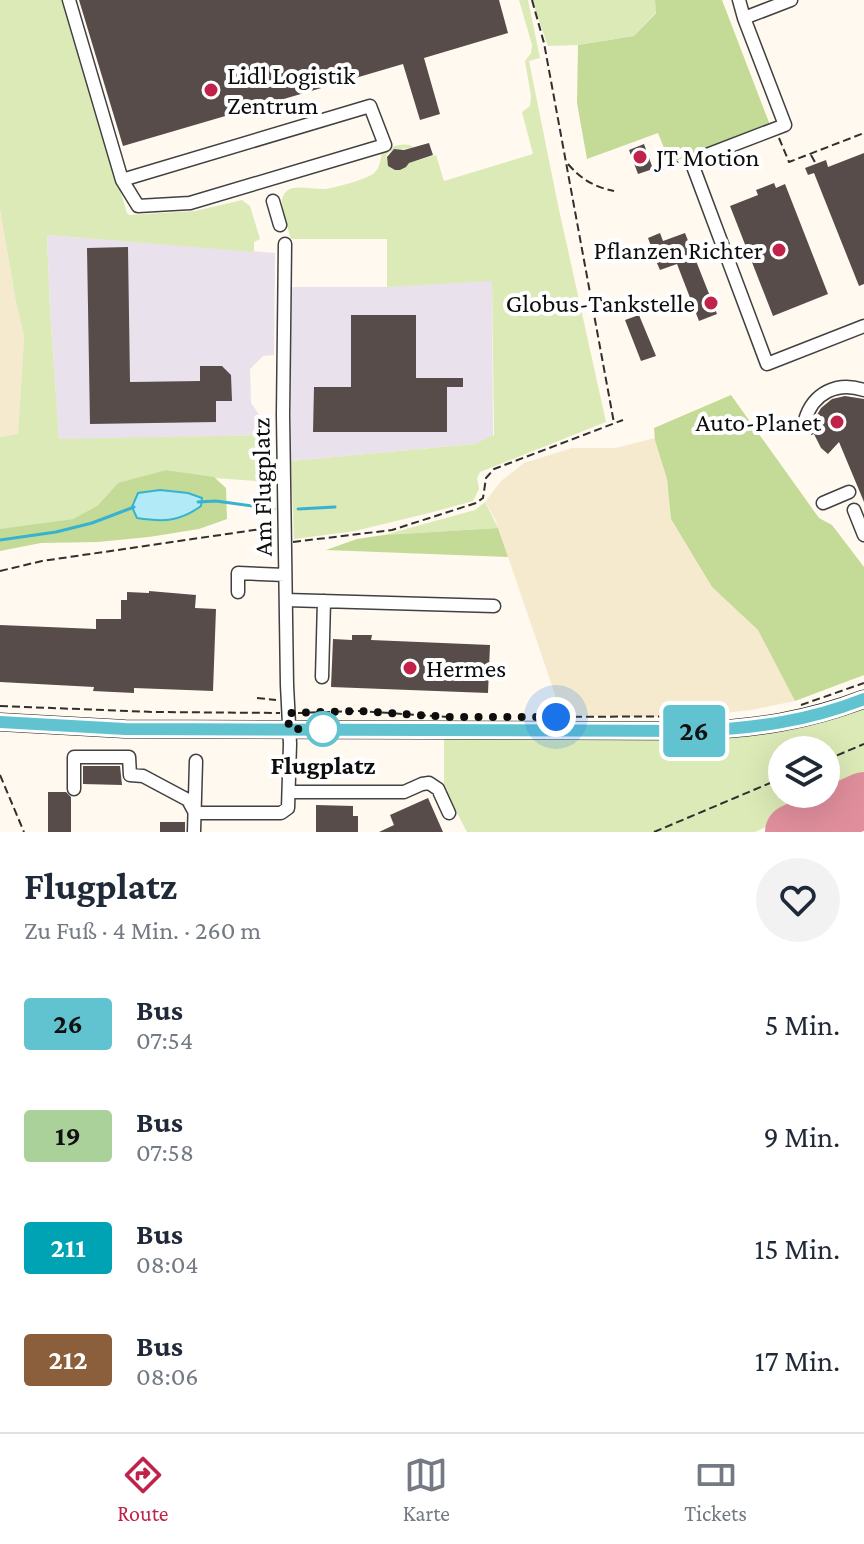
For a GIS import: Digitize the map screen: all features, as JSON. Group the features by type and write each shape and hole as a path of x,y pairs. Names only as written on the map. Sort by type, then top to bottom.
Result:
{"main road":[{"path":"0,722 125,729 288,714 711,730 802,719 864,699"}],"street":[{"path":"69,0 122,180 138,206 190,203 385,145 370,106 122,180"},
{"path":"739,0 780,127 691,161 767,364 864,326"},
{"path":"744,18 791,0"},
{"path":"273,201 280,225"},
{"name":"Am Flugplatz","path":"285,244 283,415 289,792"},
{"path":"805,420 817,398 830,389 846,386 864,390"},
{"path":"823,503 849,492"},
{"path":"854,510 864,535"},
{"path":"238,592 238,573 285,575"},
{"path":"286,600 494,606"},
{"path":"322,677 324,601"},
{"path":"74,789 74,757 129,757 130,775 143,776 188,800 195,813"},
{"path":"194,832 196,761"},
{"path":"195,813 281,813 288,808 289,792 404,792 429,783 438,789 449,813"}],"path":[{"path":"532,0 544,43 614,423"},
{"path":"780,127 789,162 864,133"},
{"path":"811,154 816,164"},
{"path":"566,162 593,186 614,191"},
{"path":"285,542 392,530 476,503 483,498 486,478 494,469 623,420"},
{"path":"0,571 57,559 285,527"},
{"path":"797,706 864,683"},
{"path":"257,698 288,714"},
{"path":"0,706 288,714 359,711 449,717"},
{"path":"549,717 724,716"},
{"path":"840,754 864,744"},
{"path":"0,775 24,832"},
{"path":"654,832 768,784"}],"shaded area":[{"path":"0,210 24,337 18,435 0,437"},
{"path":"47,235 275,253 274,355 263,356 250,369 251,403 269,429 269,435 59,440"},
{"path":"492,280 493,436 474,444 291,461 291,287 387,287"},
{"path":"655,438 667,479 671,519 712,587 759,631 795,701 706,715 562,715 495,519 485,502 501,481 524,463 572,448 616,448"}],"green space":[{"path":"0,0 63,0 129,215 195,211 242,200 250,206 260,239 254,242 254,252 47,235 59,439 269,435 269,482 166,470 117,484 96,507 73,519 0,530 0,437 18,434 24,337 0,210"},
{"path":"519,0 528,0 540,58 529,61 606,422 480,472 477,478 479,489 473,501 355,531 294,539 291,461 474,444 494,435 492,281 387,287 387,239 291,239 282,201 284,194 293,188 329,188 371,175 378,168 383,150 398,145 414,147 389,153 387,161 391,168 400,170 409,163 436,155 444,181 533,154 522,112 530,106 525,61 532,45"},
{"path":"532,0 655,0 656,12 634,36 578,45 548,46"},
{"path":"655,0 722,0 770,125 670,163 658,133 587,159 577,103 578,45 634,36 656,13"},
{"path":"731,395 819,518 832,525 864,567 864,675 795,701 758,630 712,587 671,519 667,479 654,428"},
{"path":"166,470 214,477 226,488 227,519 199,529 149,537 41,543 0,551 0,529 73,519 97,506 118,483"},
{"path":"485,502 498,528 384,535 475,510"},
{"path":"498,528 508,557 326,550 357,539 384,535"},
{"path":"864,706 864,783 840,794 840,736 768,736 768,808 808,808 755,832 467,832 444,788 444,738 725,736 790,730"}],"water":[{"path":"160,490 202,498 201,506 170,520 137,518 132,507 138,493"}],"building":[{"name":"Lidl Logistik Zentrum","path":"79,0 499,0 508,33 424,58 440,114 420,120 403,64 123,146"},
{"path":"429,143 433,155 409,163 400,170 388,166 387,157 394,149 404,150"},
{"name":"JT Motion","path":"644,144 653,169 638,174 629,150"},
{"path":"864,153 864,284 859,286 814,173 808,175 805,168 826,160 828,167"},
{"name":"Pflanzen Richter","path":"774,183 776,188 785,184 828,294 773,316 730,206 758,195 756,190"},
{"path":"660,233 663,241 685,233 717,314 699,321 677,264 660,270 656,261 653,262 648,238"},
{"path":"128,247 130,382 200,381 200,366 222,366 231,375 232,401 216,401 216,422 90,424 87,248"},
{"path":"351,315 416,315 416,378 463,378 463,387 447,387 447,432 313,432 314,387 351,387"},
{"path":"639,315 656,356 641,361 625,320"},
{"path":"845,396 864,399 864,502 839,442 828,454 814,434 811,435 810,427 821,408 832,399"},
{"path":"127,592 196,595 195,608 216,609 213,691 134,688 134,693 93,691 94,687 0,682 0,625 96,629 96,619 121,619 121,600 127,600"},
{"name":"Hermes","path":"352,635 372,635 371,640 490,645 488,693 331,687 333,639 352,640"},
{"path":"83,766 120,766 122,785 83,784"},
{"path":"48,792 66,792 71,797 71,832 48,832"},
{"path":"428,798 443,832 379,832 394,825 390,815"},
{"path":"316,805 353,806 353,816 358,816 358,832 316,832"},
{"path":"160,822 185,822 185,832 160,832"}],"waterway":[{"path":"198,502 216,501 274,509"},
{"path":"0,540 56,532 92,523 134,507"},
{"path":"298,509 335,507"}],"runway":[{"path":"793,832 864,800"}],"bus line":[{"name":"26","path":"0,722 125,729 696,731 771,725 802,719 864,699"}],"place":[{"name":"Lidl Logistik Zentrum","path":"211,90"},
{"name":"JT Motion","path":"640,157"},
{"name":"Pflanzen Richter","path":"779,250"},
{"name":"Globus-Tankstelle","path":"711,303"},
{"name":"Auto-Planet","path":"837,422"},
{"name":"Hermes","path":"410,668"},
{"name":"Flugplatz","path":"323,729"}],"route":[{"path":"323,729 289,729 288,713 359,711 449,717 556,717"}]}
